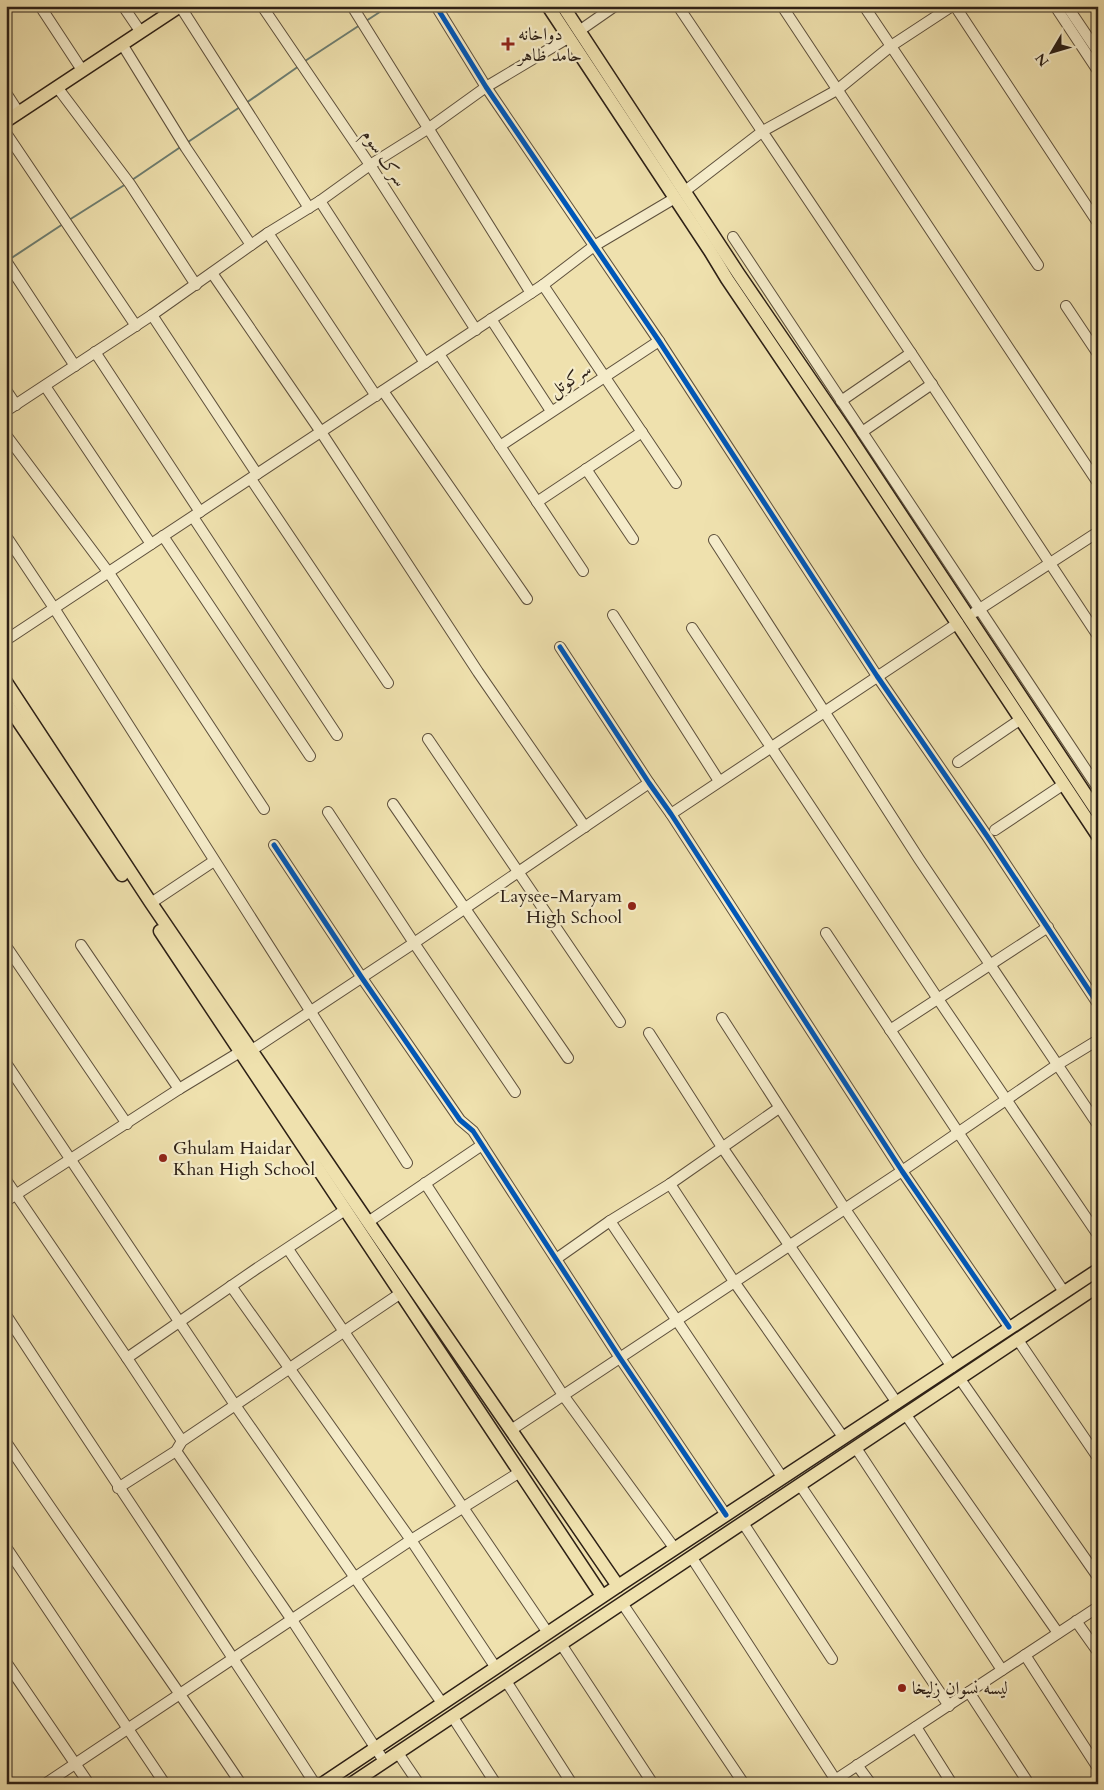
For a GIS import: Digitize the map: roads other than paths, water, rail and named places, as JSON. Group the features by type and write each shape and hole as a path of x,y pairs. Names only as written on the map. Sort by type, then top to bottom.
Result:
{"main road":[{"path":"6,121 180,6"},
{"path":"548,6 568,38 680,195 732,276 969,616 993,665 1069,785 1098,836"},
{"path":"563,6 680,195"},
{"path":"6,682 286,1112 346,1210 602,1596"},
{"path":"1012,694 1021,718 1069,785 1098,813"},
{"path":"6,702 246,1051"},
{"path":"286,1112 368,1222 618,1586"},
{"path":"322,1784 602,1596 1098,1270"},
{"path":"351,1784 1098,1286"},
{"path":"1029,1315 1037,1328"},
{"path":"993,1339 1001,1351"}],"street":[{"path":"40,6 82,70"},
{"path":"123,6 140,31"},
{"path":"180,6 309,208"},
{"name":"سرک سوم","path":"262,6 370,165 476,330"},
{"path":"352,6 531,293"},
{"path":"436,6 486,87 658,341 878,676 1098,1004"},
{"path":"579,31 615,6"},
{"path":"678,6 932,384 1098,636"},
{"path":"782,6 1098,483"},
{"path":"864,6 1038,265"},
{"path":"6,640 491,320 543,285 594,246 680,195 763,131 838,90 891,46 954,6 1098,223"},
{"path":"1055,6 1098,71"},
{"path":"1067,6 1098,52"},
{"path":"6,411 136,326 268,233 320,201 370,165 429,128 486,87 568,38"},
{"path":"122,44 186,148 251,245"},
{"path":"57,87 130,184 196,285"},
{"path":"6,93 19,113"},
{"path":"6,133 136,326"},
{"path":"320,201 425,363"},
{"path":"268,233 526,599"},
{"path":"733,236 862,432 969,616 1098,788"},
{"path":"6,261 75,366"},
{"path":"212,273 321,432 478,672 585,827"},
{"path":"543,285 676,483"},
{"path":"1066,306 1098,354"},
{"path":"152,315 388,683"},
{"path":"491,320 552,411"},
{"name":"سرکوتل","path":"500,446 658,341"},
{"path":"95,352 196,515 337,735"},
{"path":"841,401 911,353"},
{"path":"439,354 583,571"},
{"path":"862,432 932,384"},
{"path":"45,386 151,544"},
{"path":"6,390 16,405"},
{"path":"537,502 642,432"},
{"path":"6,435 108,573 264,809"},
{"path":"586,469 633,539"},
{"path":"671,814 1098,532"},
{"path":"6,536 54,608 406,1164"},
{"path":"163,536 310,756"},
{"path":"714,540 919,859 1098,1125"},
{"path":"613,615 719,781"},
{"path":"692,628 938,999 1098,1235"},
{"path":"560,647 671,814 902,1171 1009,1327"},
{"path":"958,762 1021,718"},
{"path":"428,739 620,1022"},
{"path":"995,830 1098,767"},
{"path":"6,1201 179,1089 246,1051 362,978 649,783"},
{"path":"393,804 568,1058"},
{"path":"328,812 515,1092"},
{"path":"274,844 362,978 460,1120 473,1131 620,1358 726,1515"},
{"path":"151,903 214,861"},
{"path":"890,1030 1048,927"},
{"path":"826,933 960,1132 1064,1292"},
{"path":"82,945 179,1089"},
{"path":"7,948 127,1124"},
{"path":"722,1018 778,1108 952,1367"},
{"path":"649,1033 722,1147 897,1403"},
{"path":"512,1430 902,1171 1057,1065 1098,1040"},
{"path":"6,1063 235,1405 442,1703"},
{"path":"556,1258 610,1221 670,1184 778,1108"},
{"path":"368,1222 482,1145"},
{"path":"6,1180 127,1358 179,1446 384,1761"},
{"path":"425,1183 563,1396 675,1549"},
{"path":"670,1184 734,1283 843,1437"},
{"path":"127,1358 178,1321 346,1210"},
{"path":"610,1221 782,1477"},
{"path":"288,1249 548,1632"},
{"path":"231,1286 411,1540 496,1668"},
{"path":"118,1488 235,1405 401,1294"},
{"path":"6,1315 118,1488 234,1658 315,1784"},
{"path":"1018,1340 1098,1458"},
{"path":"960,1379 1098,1577"},
{"path":"906,1415 1058,1633"},
{"path":"6,1442 62,1526 181,1693 241,1784"},
{"path":"856,1448 1002,1670"},
{"path":"45,1784 411,1540 520,1472"},
{"path":"800,1485 949,1706"},
{"path":"743,1523 832,1659"},
{"path":"6,1547 165,1784"},
{"path":"692,1558 832,1782 1098,1607"},
{"path":"622,1603 744,1784"},
{"path":"1076,1621 1098,1652"},
{"path":"561,1644 653,1784"},
{"path":"1025,1655 1098,1768"},
{"path":"6,1662 89,1784"},
{"path":"506,1681 572,1784"},
{"path":"969,1692 1029,1784"},
{"path":"452,1716 496,1784"},
{"path":"916,1727 952,1784"},
{"path":"398,1752 418,1784"},
{"path":"857,1765 871,1784"}],"waterway":[{"path":"366,21 389,6"},
{"path":"305,61 360,25"},
{"path":"246,103 299,66"},
{"path":"188,142 240,107"},
{"path":"132,180 182,146"},
{"path":"69,220 126,184"},
{"path":"10,259 63,224"}],"place":[{"name":"دواخانه حامد ظاهر","path":"508,44"},
{"name":"Laysee-Maryam High School","path":"632,906"},
{"name":"Ghulam Haidar Khan High School","path":"163,1158"},
{"name":"لیسه نسوان زلیخا","path":"902,1688"}]}
